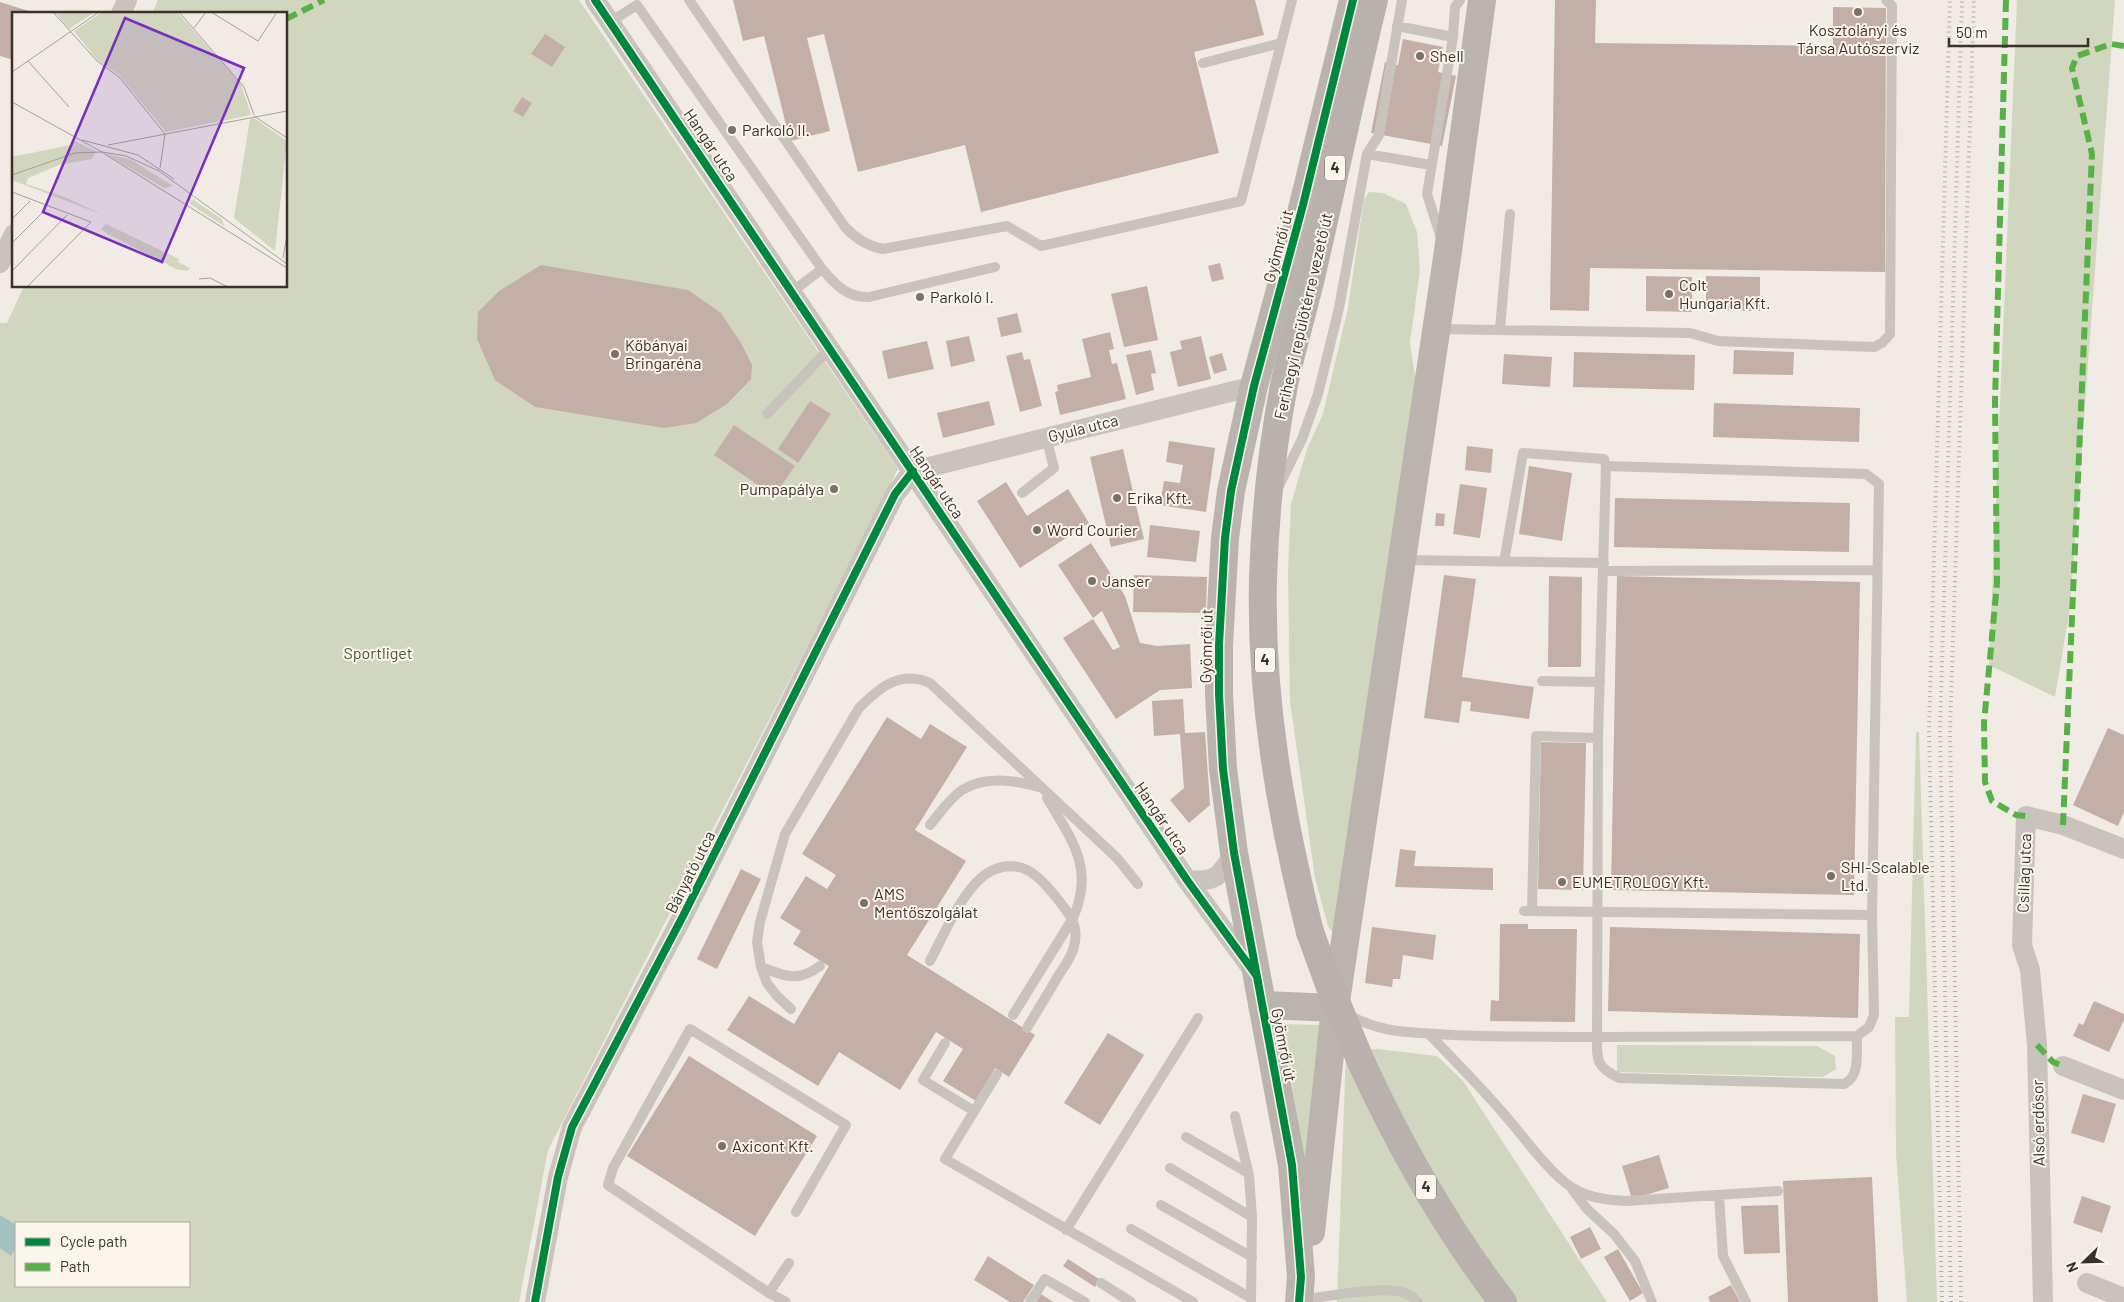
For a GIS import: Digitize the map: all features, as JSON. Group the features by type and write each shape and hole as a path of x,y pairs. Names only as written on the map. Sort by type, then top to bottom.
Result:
{"main road":[{"name":"Ferihegyi repülőtérre vezető út","path":"1374,0 1315,261 1284,385 1267,511 1263,580 1266,670 1273,750 1288,843 1310,932 1330,987 1362,1064 1381,1104 1426,1187 1456,1236 1503,1302"}],"street":[{"path":"122,12 127,0"},
{"name":"Hangár utca","path":"595,0 831,347 1188,880 1257,977"},
{"name":"Gyömrői út","path":"1300,1293 1292,1165 1234,852 1221,750 1219,645 1226,529 1232,491 1254,386 1303,206 1353,0"},
{"path":"1300,1293 1310,1241 1335,1008 1436,329 1482,0"},
{"path":"0,263 12,238"},
{"name":"Gyula utca","path":"913,471 1254,386"},
{"name":"Bányató utca","path":"535,1302 558,1177 572,1127 683,916 895,494 913,471"},
{"name":"Csillag utca","path":"2022,945 2026,816 2063,825 2124,849"},
{"name":"Hangár utca","path":"1188,880 1203,882 1217,877 1224,870 1234,852"},
{"name":"Alsó erdősor","path":"2022,945 2030,970 2037,1045 2043,1302"},
{"path":"1262,1005 1335,1008"},
{"path":"2063,1066 2124,1090"},
{"path":"2087,1283 2124,1298"}],"lane":[{"path":"689,0 846,227 854,237 883,249 1007,226 1041,246 1241,201 1292,0"},
{"path":"1356,74 1362,0"},
{"path":"1267,511 1302,439 1318,394 1339,308 1366,154 1378,135 1402,0"},
{"path":"1446,258 1427,194 1453,37 1455,7 1460,0"},
{"path":"1436,329 1690,333 1718,341 1874,347 1882,343 1890,334 1892,6 1886,0"},
{"path":"610,22 637,5 822,269 837,286 861,297 995,267"},
{"path":"1398,26 1453,37"},
{"path":"1203,63 1281,43"},
{"path":"1366,154 1431,165"},
{"path":"1500,329 1510,214"},
{"path":"792,291 822,269"},
{"path":"767,414 831,347"},
{"path":"1022,493 1054,468 1046,437"},
{"path":"1504,562 1523,453 1604,458 1606,466 1604,567 1598,738 1597,1058 1599,1064 1605,1071 1620,1078 1844,1084 1851,1081 1856,1073 1857,1036"},
{"path":"1335,1008 1366,1025 1385,1030 1485,1037 1857,1036 1869,1027 1874,1015 1872,915 1879,484 1866,474 1606,466"},
{"path":"1402,560 1504,562 1604,567 1877,570"},
{"path":"792,1009 777,996 767,983 760,967 757,942 760,922 785,834 859,708 872,696 899,679 913,677 930,683 1117,858 1138,884"},
{"path":"1542,681 1600,682"},
{"path":"1598,738 1536,736 1528,911 1872,915"},
{"path":"930,825 950,800 961,791 972,785 991,781 1010,781 1041,788 1072,840 1080,863 1083,886 1080,901 1073,918 1013,1015"},
{"path":"930,961 972,887 992,871 1015,867 1026,869 1038,875 1073,918 1076,934 1072,954 1027,1028"},
{"path":"760,967 793,978 803,976 820,966"},
{"path":"1066,1230 1198,1018"},
{"path":"786,1302 769,1293 608,1185 613,1168 690,1030 846,1125 796,1212"},
{"path":"1429,1034 1488,1094 1548,1165 1570,1186 1588,1209 1614,1234 1635,1261 1652,1302"},
{"path":"945,1043 923,1080 974,1111"},
{"path":"997,1074 945,1159 1194,1302"},
{"path":"1131,1229 1251,1300 1252,1216 1248,1173 1235,1116"},
{"path":"1186,1137 1248,1173"},
{"path":"1170,1168 1252,1216"},
{"path":"1570,1186 1587,1195 1626,1201 1778,1191"},
{"path":"1719,1196 1723,1256 1746,1302"},
{"path":"1161,1205 1252,1257"},
{"path":"769,1293 789,1263"},
{"path":"1030,1302 1045,1279 1085,1302"},
{"path":"1101,1283 1131,1302"},
{"path":"1377,1302 1381,1290"},
{"path":"1300,1293 1400,1291 1408,1294 1418,1302"}],"green space":[{"name":"Sportliget","path":"158,0 579,0 898,469 548,1150 519,1302 0,1302 0,323 7,323 23,288 288,288 288,12 153,12"},
{"path":"2017,0 2115,0 2070,608 2055,697 1989,665"},
{"path":"1369,192 1383,193 1406,204 1417,232 1420,270 1410,342 1415,378 1336,938 1328,926 1315,878 1290,701 1288,572 1291,504 1307,449 1323,414 1348,308 1364,199"},
{"path":"1916,732 1919,732 1937,1302 1907,1302 1896,1153 1895,1017 1909,1017"},
{"path":"1279,1024 1321,1025 1306,1156 1302,1158 1290,1069 1284,1044 1278,1030"},
{"path":"1617,1045 1817,1046 1835,1056 1836,1069 1823,1077 1617,1072"},
{"path":"1377,1049 1437,1056 1463,1081 1607,1302 1337,1302 1346,1051"}],"water":[{"path":"0,1215 15,1224 15,1250 11,1256 0,1248"}],"building":[{"path":"733,0 1255,0 1264,35 1194,52 1219,153 981,212 965,145 858,172 824,34 807,38 830,131 790,141 764,36 743,41"},
{"path":"1555,0 1596,0 1595,43 1833,46 1833,7 1886,8 1885,272 1590,268 1589,311 1550,310"},
{"path":"0,2 32,12 12,12 12,59 0,56"},
{"path":"545,34 565,47 552,67 531,54"},
{"path":"1403,39 1443,47 1438,72 1456,76 1442,146 1371,133 1385,62 1398,65"},
{"path":"522,97 532,103 523,117 513,111"},
{"path":"1220,263 1224,279 1212,282 1208,266"},
{"name":"Kőbányai Bringaréna","path":"541,265 688,290 721,313 741,343 752,365 751,379 727,404 696,423 664,428 535,407 495,380 477,339 478,312 499,291"},
{"name":"Colt Hungaria Kft.","path":"1646,276 1692,277 1692,312 1646,311"},
{"path":"1706,276 1760,277 1760,311 1706,310"},
{"path":"1147,286 1158,340 1124,347 1111,294"},
{"path":"1017,313 1022,332 1001,337 997,318"},
{"path":"1110,332 1114,349 1109,350 1112,364 1117,363 1126,399 1060,415 1055,392 1058,391 1057,385 1091,377 1082,339"},
{"path":"969,336 975,361 951,367 946,341"},
{"path":"1201,336 1211,379 1178,387 1170,352 1182,349 1180,341"},
{"path":"927,341 934,369 888,379 882,351"},
{"path":"1151,350 1156,373 1151,374 1154,390 1136,395 1126,355"},
{"path":"1734,350 1794,352 1793,375 1733,374"},
{"path":"1022,352 1024,360 1030,359 1042,406 1020,412 1006,356"},
{"path":"1574,352 1695,355 1694,390 1573,387"},
{"path":"1222,353 1227,370 1214,374 1209,357"},
{"path":"1504,354 1552,357 1550,387 1502,384"},
{"path":"810,401 831,414 798,463 778,449"},
{"path":"989,401 995,425 943,438 937,413"},
{"path":"1714,403 1860,408 1859,442 1713,437"},
{"path":"734,425 795,466 774,496 714,455"},
{"path":"1169,441 1215,448 1206,512 1160,505 1164,481 1180,483 1183,465 1166,462"},
{"path":"1467,446 1493,449 1491,473 1465,470"},
{"name":"Erika Kft.","path":"1123,449 1144,539 1111,547 1090,457"},
{"path":"1529,466 1572,473 1562,541 1519,534"},
{"name":"Word Courier","path":"1006,482 1027,516 1068,489 1089,523 1020,568 977,501"},
{"path":"1460,484 1487,488 1480,538 1453,534"},
{"path":"1615,498 1850,503 1849,552 1614,547"},
{"path":"1436,513 1445,514 1444,526 1435,526"},
{"path":"1150,525 1200,531 1196,562 1147,557"},
{"path":"1091,543 1125,596 1140,643 1157,646 1190,644 1192,688 1160,690 1116,719 1063,638 1093,619 1113,650 1120,647 1102,611 1093,618 1058,565"},
{"path":"1134,575 1207,577 1206,613 1133,612"},
{"path":"1444,575 1476,579 1462,677 1534,687 1529,719 1470,711 1471,702 1462,701 1459,723 1424,718"},
{"path":"1549,576 1582,577 1581,667 1548,667"},
{"path":"1617,576 1860,582 1854,895 1611,890"},
{"path":"1183,699 1185,733 1205,732 1210,805 1189,823 1170,800 1184,788 1180,734 1154,736 1152,701"},
{"name":"AMS Mentőszolgálat","path":"887,717 921,739 930,724 967,747 915,830 966,861 907,955 1035,1035 1009,1077 995,1068 976,1101 943,1081 963,1049 936,1032 900,1090 839,1052 818,1086 727,1030 749,996 794,1024 829,966 793,944 801,931 780,918 806,876 827,889 836,875 802,854"},
{"path":"2108,728 2124,735 2124,812 2118,826 2073,805"},
{"path":"1541,742 1586,743 1583,890 1538,889"},
{"path":"1400,849 1416,851 1414,866 1493,868 1493,890 1395,887"},
{"path":"741,869 761,879 717,969 697,959"},
{"path":"1500,924 1528,924 1528,929 1577,929 1575,1022 1490,1021 1491,1000 1499,1001"},
{"path":"1372,927 1436,935 1433,960 1403,955 1400,979 1393,979 1392,987 1365,983"},
{"path":"1610,927 1860,934 1858,1018 1608,1011"},
{"path":"2094,1001 2124,1014 2124,1020 2109,1052 2073,1036 2079,1023 2083,1025"},
{"path":"1108,1033 1144,1055 1100,1125 1064,1103"},
{"name":"Axicont Kft.","path":"689,1056 817,1136 755,1236 627,1156"},
{"path":"2083,1094 2116,1104 2104,1143 2071,1133"},
{"path":"1659,1155 1669,1188 1632,1199 1622,1166"},
{"path":"1872,1177 1878,1302 1788,1302 1783,1181"},
{"path":"2082,1196 2111,1206 2102,1233 2073,1223"},
{"path":"1778,1205 1780,1253 1744,1254 1741,1206"},
{"path":"1590,1227 1601,1249 1581,1259 1570,1237"},
{"path":"1618,1249 1643,1293 1630,1301 1604,1257"},
{"path":"988,1256 1034,1285 1023,1302 1010,1302 974,1280"},
{"path":"1068,1259 1099,1279 1095,1287 1063,1266"},
{"path":"1731,1285 1740,1302 1710,1302 1708,1297"},
{"path":"1041,1294 1053,1302 1036,1302"}],"railway":[{"path":"1942,1302 1929,731 1950,0"},
{"path":"1951,1302 1940,731 1962,0"},
{"path":"1961,1302 1950,731 1974,0"}],"marked path":[{"path":"288,18 324,0"},
{"path":"2006,0 1995,401 1997,583 1984,723 1985,782 1992,801 2016,815 2026,816"},
{"path":"2063,825 2092,154 2072,68 2077,56 2111,44 2124,46"},
{"path":"2037,1045 2053,1062 2063,1066"}],"cycle path":[{"path":"595,0 1187,880 1256,975"},
{"path":"1299,1302 1301,1277 1292,1165 1234,853 1223,769 1219,694 1219,645 1225,538 1231,491 1254,386 1303,205 1353,0"},
{"path":"535,1302 558,1177 572,1127 683,916 895,494 913,471"}],"place":[{"name":"Kosztolányi és Társa Autószerviz","path":"1858,12"},
{"name":"Shell","path":"1420,56"},
{"name":"Parkoló II.","path":"732,130"},
{"name":"Colt Hungaria Kft.","path":"1669,294"},
{"name":"Parkoló I.","path":"920,297"},
{"name":"Kőbányai Bringaréna","path":"615,354"},
{"name":"Pumpapálya","path":"834,489"},
{"name":"Erika Kft.","path":"1117,498"},
{"name":"Word Courier","path":"1037,530"},
{"name":"Janser","path":"1092,581"},
{"name":"SHI-Scalable Ltd.","path":"1831,876"},
{"name":"EUMETROLOGY Kft.","path":"1562,882"},
{"name":"AMS Mentőszolgálat","path":"864,903"},
{"name":"Axicont Kft.","path":"722,1146"}]}
